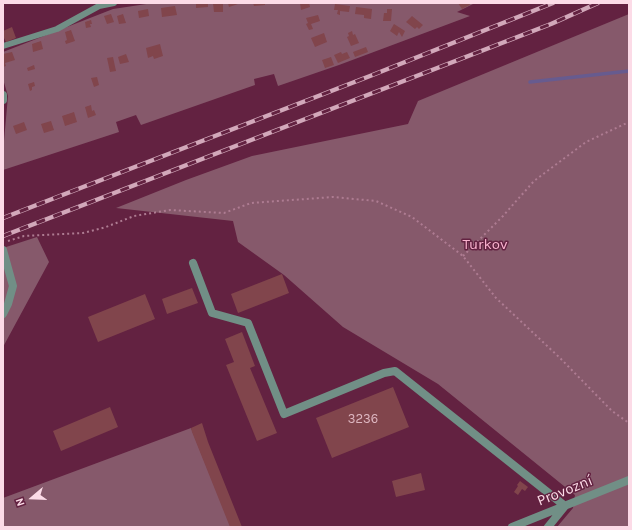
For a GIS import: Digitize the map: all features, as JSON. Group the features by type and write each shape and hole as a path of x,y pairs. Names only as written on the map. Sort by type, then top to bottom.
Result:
{"street":[{"path":"3,95 3,100"},
{"path":"3,250 13,286 8,304 3,314"},
{"path":"193,263 212,313 248,323 284,414 384,373 395,371 565,506 548,527"},
{"name":"Provozní","path":"512,527 629,480"}],"lane":[{"path":"3,46 57,29 99,6 114,3"}],"path":[{"path":"463,256 503,216 534,181 586,142 629,122"},
{"path":"3,243 24,236 84,233 106,227 134,216 170,210 224,212 251,203 333,197 376,201 412,217 463,256 496,298 560,358 612,411 629,423"}],"green space":[{"path":"153,3 475,3 457,12 470,16 339,65 278,86 274,74 254,79 255,85 141,125 136,115 116,122 119,132 3,170 3,152 8,96 3,79 3,52 113,9"},
{"name":"Turkov","path":"629,14 629,527 557,527 573,508 575,495 438,384 343,327 284,275 238,242 233,221 116,208 252,156 408,124 418,101"},
{"path":"37,237 49,262 3,347 3,248"},
{"path":"191,428 231,527 3,527 3,498"}],"building":[{"path":"196,3 208,3 208,7 196,8"},
{"path":"213,3 223,3 223,12 214,12"},
{"path":"228,3 238,3 238,4 229,7"},
{"path":"253,3 265,3 265,5 254,6"},
{"path":"300,3 309,3 310,7 301,10"},
{"path":"458,3 469,3 470,5 462,9"},
{"path":"335,4 350,6 349,12 340,11 340,15 337,14 338,10 334,10"},
{"path":"175,6 177,15 162,17 161,8"},
{"path":"356,7 372,9 371,19 364,18 364,15 355,14"},
{"path":"148,9 149,16 139,18 138,11"},
{"path":"387,9 392,9 391,21 383,21 384,13 387,13"},
{"path":"111,14 114,22 107,24 104,16"},
{"path":"123,14 126,23 119,24 117,16"},
{"path":"318,15 320,21 311,24 313,29 309,30 306,24 308,23 306,18"},
{"path":"412,16 423,25 419,29 417,27 415,29 406,22"},
{"path":"91,20 91,27 86,28 85,22"},
{"path":"394,24 405,31 402,37 399,32 397,36 390,31"},
{"path":"12,27 16,38 6,42 3,36 3,31"},
{"path":"71,30 75,41 66,44 65,41 67,40 65,32"},
{"path":"352,31 359,43 351,46 347,37 349,36 348,33"},
{"path":"324,33 327,42 315,47 311,38"},
{"path":"41,41 43,49 33,52 32,44"},
{"path":"160,44 163,56 154,59 153,56 148,58 146,48"},
{"path":"366,47 368,52 355,57 353,52"},
{"path":"12,52 15,60 5,63 6,66 3,67 3,54"},
{"path":"341,52 342,54 347,52 350,58 338,63 334,55"},
{"path":"126,54 129,62 120,64 118,57"},
{"path":"113,57 116,71 110,72 107,58"},
{"path":"331,57 334,65 325,68 322,60"},
{"path":"34,65 35,69 28,71 27,68"},
{"path":"97,77 99,85 94,87 91,78"},
{"path":"34,82 35,86 32,87 32,90 30,91 28,84"},
{"path":"91,105 92,111 94,110 96,115 88,118 85,107"},
{"path":"74,112 77,122 65,126 62,116"},
{"path":"51,121 54,130 44,133 41,124"},
{"path":"24,122 27,130 16,134 13,126"},
{"path":"282,274 289,293 238,313 231,294"},
{"path":"192,288 198,303 167,314 162,299"},
{"path":"145,294 155,319 98,342 88,317"},
{"path":"242,332 255,366 250,368 277,433 257,441 226,365 234,362 225,339"},
{"path":"393,387 409,427 332,458 316,418"},
{"path":"110,407 118,427 61,451 53,431"},
{"path":"202,423 208,442 242,527 230,527 192,432 191,428"},
{"path":"421,473 425,490 396,497 392,481"},
{"path":"520,481 528,487 525,491 522,489 518,495 514,492"}],"waterway":[{"path":"530,82 629,71"}],"railway":[{"path":"3,218 370,76 553,3"},
{"path":"3,236 551,24 598,3"}]}
